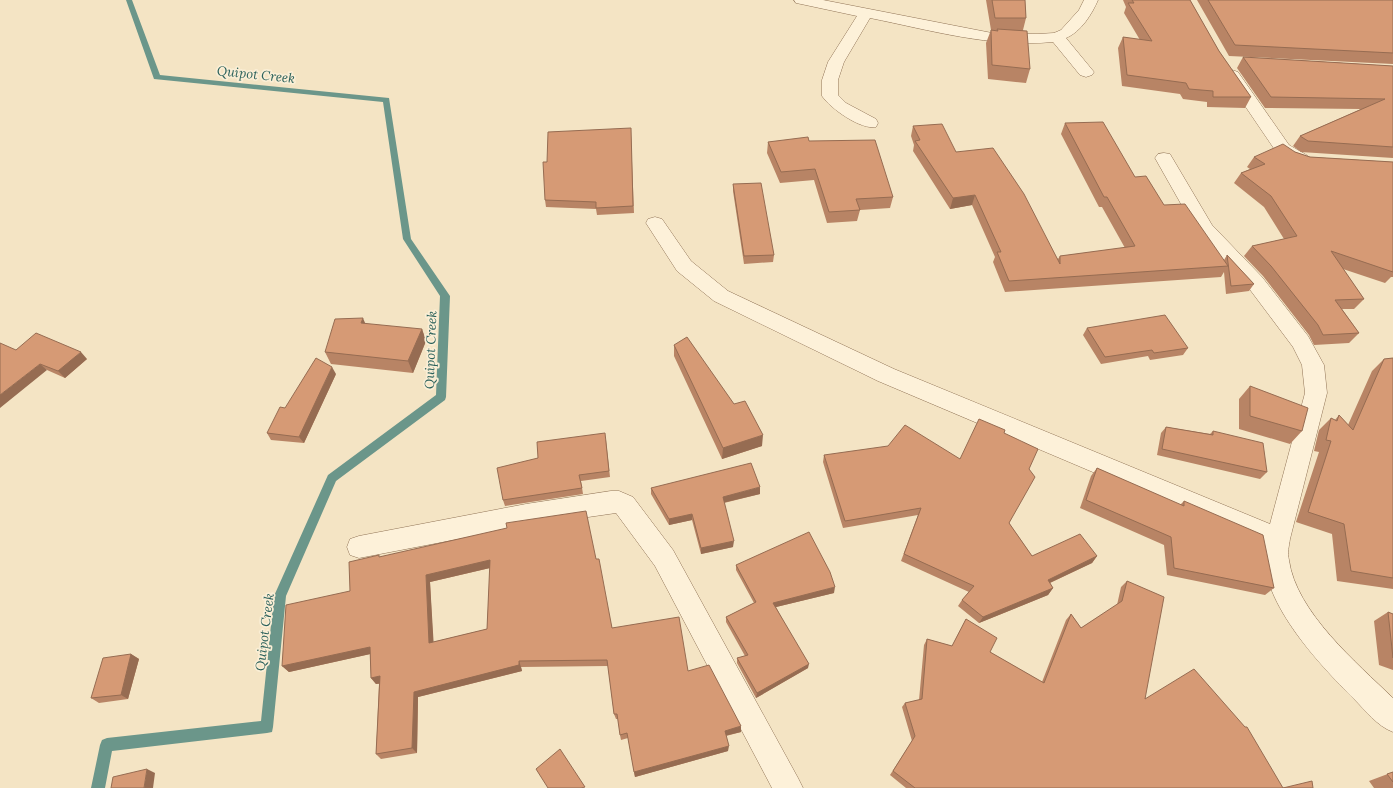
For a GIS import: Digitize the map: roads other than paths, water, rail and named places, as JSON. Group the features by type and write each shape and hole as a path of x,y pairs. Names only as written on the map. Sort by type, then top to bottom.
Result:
{"street":[{"path":"800,0 992,38 1038,40 1057,37 1066,33 1086,12 1091,0"},
{"path":"866,14 836,62 830,80 830,96 840,106 870,123"},
{"path":"1057,37 1086,72"},
{"path":"1239,62 1223,61 1283,149 1294,157 1318,161"},
{"path":"1164,158 1205,228 1259,288 1301,342 1313,365 1316,393 1278,539 1275,560 1283,589 1297,614 1330,653 1393,718"},
{"path":"655,223 684,266 720,296 886,375 1278,539"},
{"path":"359,547 526,515 611,502 619,502 624,504 664,558 788,788"}],"waterway":[{"name":"Quipot Creek","path":"98,788 107,745 267,727 280,596 332,478 441,397 445,296 407,239 386,100 157,77 129,0"}]}
